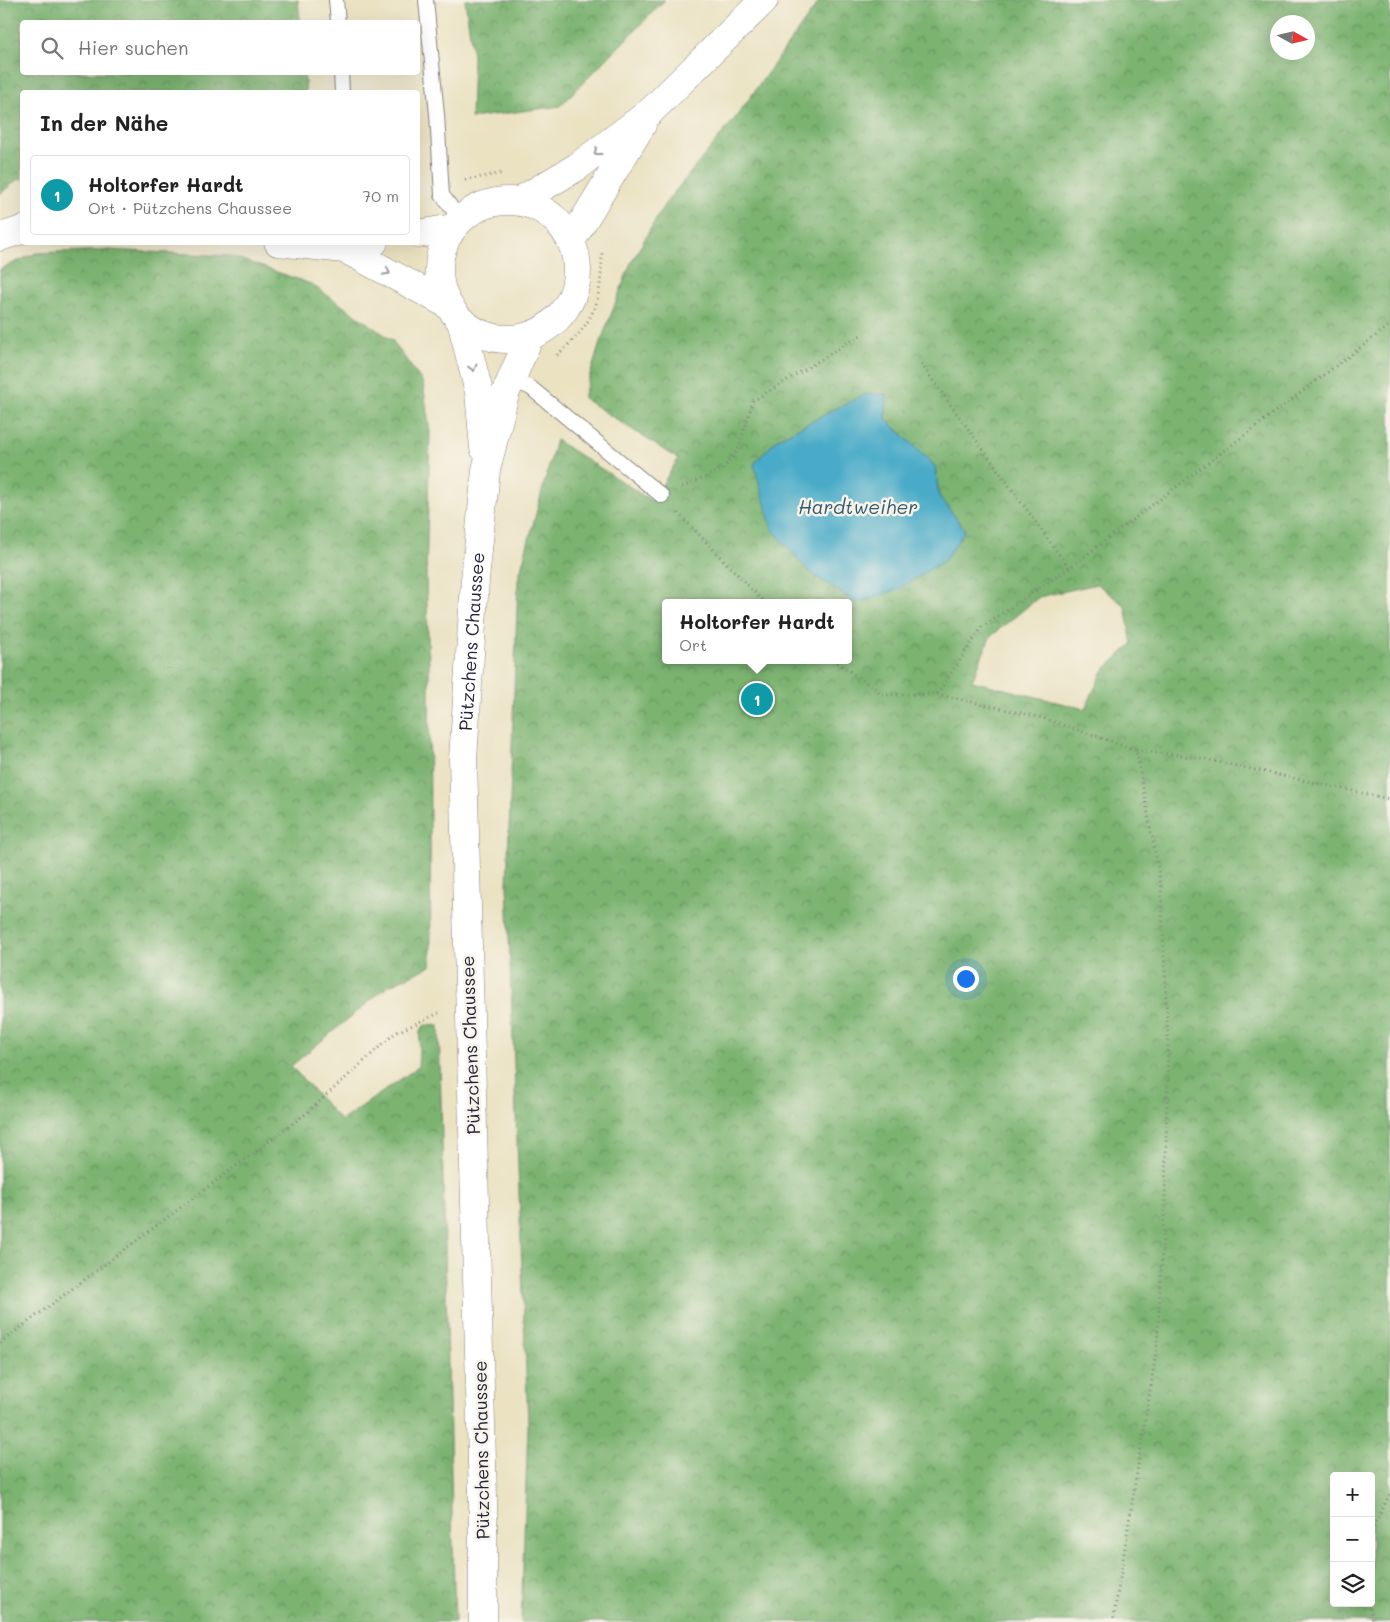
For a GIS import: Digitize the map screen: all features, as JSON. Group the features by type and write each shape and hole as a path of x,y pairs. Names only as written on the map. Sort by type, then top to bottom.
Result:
{"street":[{"path":"519,201 577,167 650,112 764,0"},
{"path":"571,241 650,112"},
{"path":"341,247 454,312 480,334 502,339 530,336 545,328 563,312 574,290 577,265 571,241 557,221 540,208 519,201 498,200 478,207 456,224 446,238 439,260 440,283 454,312"},
{"path":"420,233 456,224"},
{"path":"0,237 20,231"},
{"path":"316,245 341,247 354,245"},
{"name":"Pützchens Chaussee","path":"454,312 480,392 486,470 475,580 463,759 468,1009 483,1499 483,1622"},
{"name":"Pützchens Chaussee","path":"486,470 521,384 530,336"}],"lane":[{"path":"336,0 338,20"},
{"path":"426,0 438,115 442,195 456,224"},
{"path":"341,75 342,90"},
{"path":"521,384 662,496"}],"path":[{"path":"442,195 452,185 471,178 504,173"},
{"path":"521,384 543,368 576,338 594,311 602,285 602,251"},
{"path":"937,694 982,628 1069,568 1390,325"},
{"path":"761,599 662,496 722,470 738,450 753,401 861,335"},
{"path":"921,364 1069,568"},
{"path":"839,664 884,695 937,694 1043,718 1136,750 1200,758 1390,799"},
{"path":"1113,1622 1157,1347 1165,1200 1168,1042 1161,884 1136,750"},
{"path":"0,1343 308,1112 395,1033 448,1008 468,1009"},
{"path":"1375,1523 1390,1494"},
{"path":"1369,1607 1374,1622"}],"green space":[{"path":"0,0 298,0 300,20 20,20 20,75 304,75 306,90 20,90 20,179 0,194"},
{"path":"465,0 665,0 560,106 471,118 473,56"},
{"path":"820,0 1390,0 1390,1622 521,1622 528,1424 507,885 518,580 556,440 652,501 678,459 583,398 599,346 630,265 664,205 736,117","holes":["886,394 886,419 935,466 939,496 965,530 777,439","1097,584 1125,606 1132,644 1103,671 1085,709 972,681 990,637 1039,597"]},
{"path":"109,250 231,256 311,284 392,340 423,383 430,432 426,578 429,663 431,966 388,986 291,1066 341,1121 418,1067 420,1030 425,1025 439,1026 455,1622 0,1622 0,269 36,253"}],"water":[{"name":"Hardtweiher","path":"865,394 887,394 886,419 935,466 939,496 965,530 945,560 899,589 856,603 808,571 772,529 754,464 777,439"}],"place":[{"name":"Holtorfer Hardt","path":"757,699"}]}
